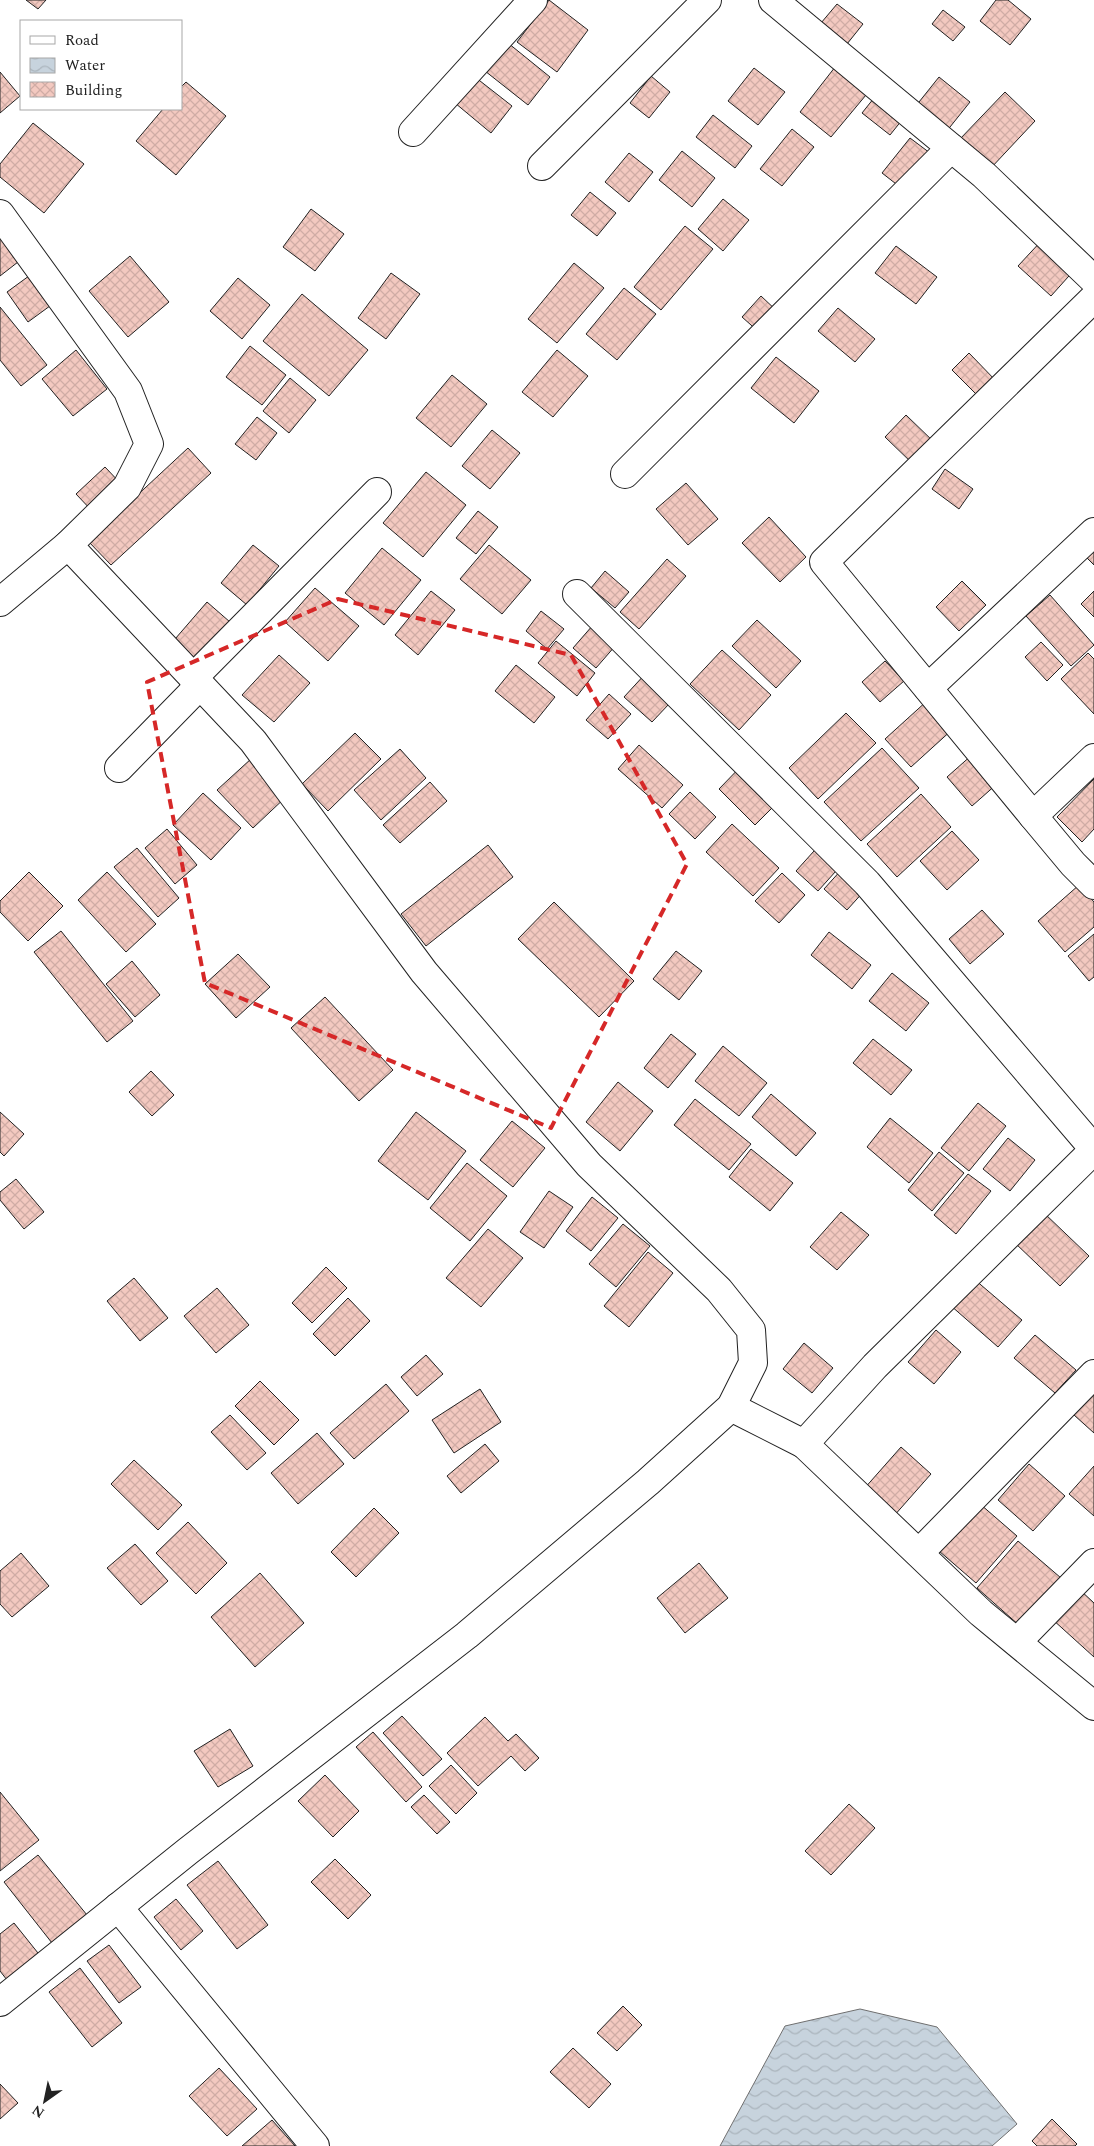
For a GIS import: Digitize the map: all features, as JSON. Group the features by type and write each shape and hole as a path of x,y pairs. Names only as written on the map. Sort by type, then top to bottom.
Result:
{"street":[{"path":"413,132 533,0"},
{"path":"542,166 707,0"},
{"path":"773,0 984,175 1094,280"},
{"path":"625,474 952,148"},
{"path":"0,214 128,391 148,444 127,487 68,545 0,602"},
{"path":"1094,298 824,562 1032,816 1073,864 1094,885"},
{"path":"119,768 197,681 378,492"},
{"path":"928,688 1094,532"},
{"path":"0,2002 118,1907 467,1635 648,1482 731,1407 753,1364 751,1330 719,1290 589,1165 424,972 253,741 68,545"},
{"path":"577,594 867,883 1094,1150 875,1366 804,1444"},
{"path":"1032,816 1094,758"},
{"path":"919,1553 1094,1374"},
{"path":"731,1407 804,1444 981,1613 1094,1706"},
{"path":"1017,1642 1094,1563"},
{"path":"118,1907 315,2146"}],"highlighted area":[{"path":"338,599 571,655 687,864 551,1128 205,983 147,682"}],"water":[{"path":"860,2009 937,2027 1017,2124 992,2146 720,2146 785,2026"}],"building":[{"path":"26,0 46,0 38,9"},
{"path":"549,0 588,30 557,72 517,42"},
{"path":"996,0 1008,0 1031,19 1010,45 980,21"},
{"path":"837,4 863,24 847,44 821,23"},
{"path":"943,10 965,27 953,41 932,24"},
{"path":"508,43 550,77 528,105 485,71"},
{"path":"839,62 871,89 831,137 800,112"},
{"path":"754,68 785,92 758,125 728,101"},
{"path":"0,72 20,96 0,113"},
{"path":"651,76 670,92 649,118 630,103"},
{"path":"475,77 512,106 491,133 455,103"},
{"path":"939,77 970,102 946,132 915,107"},
{"path":"186,82 226,116 176,175 136,141 162,110 182,110 182,86"},
{"path":"1005,92 1035,121 990,169 959,140"},
{"path":"878,93 906,115 890,135 862,113"},
{"path":"713,115 752,146 735,168 696,137"},
{"path":"33,123 84,164 44,213 0,177 0,164"},
{"path":"792,129 814,147 782,186 760,169"},
{"path":"910,138 938,159 909,194 882,173"},
{"path":"682,151 715,178 692,207 659,180"},
{"path":"629,153 653,172 629,202 605,182"},
{"path":"590,192 616,213 597,236 571,215"},
{"path":"723,199 749,220 723,251 698,229"},
{"path":"311,209 344,234 315,271 283,247"},
{"path":"0,222 27,255 0,276"},
{"path":"685,226 713,249 661,310 634,287"},
{"path":"1044,238 1077,267 1051,296 1018,266"},
{"path":"896,246 937,277 916,304 875,273"},
{"path":"130,256 169,302 128,337 89,291"},
{"path":"574,263 604,288 557,343 528,319"},
{"path":"33,273 54,303 28,322 7,292"},
{"path":"391,273 420,294 386,339 358,318"},
{"path":"238,278 270,305 242,339 210,311"},
{"path":"624,288 656,314 617,360 586,334"},
{"path":"302,294 368,350 329,396 263,341"},
{"path":"761,296 778,312 760,333 742,317"},
{"path":"0,307 47,365 21,386 0,360"},
{"path":"838,308 875,339 855,362 818,331"},
{"path":"250,346 286,375 262,405 226,377"},
{"path":"76,350 107,389 73,416 42,379"},
{"path":"557,350 588,376 553,417 522,392"},
{"path":"969,353 998,383 982,400 952,370"},
{"path":"776,357 819,391 794,423 751,388"},
{"path":"452,375 487,404 451,447 416,418"},
{"path":"290,378 316,400 289,433 263,411"},
{"path":"906,415 935,443 914,465 885,437"},
{"path":"257,417 277,433 256,460 235,444"},
{"path":"492,430 520,453 490,489 462,466"},
{"path":"188,448 211,473 111,565 88,541"},
{"path":"105,467 123,486 94,513 76,494"},
{"path":"945,469 973,489 959,509 932,489"},
{"path":"426,472 466,505 423,557 383,523"},
{"path":"686,483 718,519 688,545 656,509"},
{"path":"478,511 498,527 476,554 456,538"},
{"path":"769,517 806,557 780,582 742,543"},
{"path":"253,545 279,566 247,605 221,583"},
{"path":"489,545 531,580 502,614 460,579"},
{"path":"1094,545 1094,565 1084,555"},
{"path":"382,548 421,580 384,625 345,593"},
{"path":"667,559 686,576 639,629 620,612"},
{"path":"605,571 629,592 615,608 591,588"},
{"path":"962,581 986,605 959,631 936,607"},
{"path":"315,588 359,626 328,661 285,622"},
{"path":"431,591 455,610 418,655 395,635"},
{"path":"1094,591 1094,617 1081,604"},
{"path":"1050,595 1094,645 1071,666 1026,616"},
{"path":"207,602 230,622 192,666 169,646"},
{"path":"541,611 564,629 547,649 526,631"},
{"path":"757,620 801,661 776,688 732,646"},
{"path":"593,625 616,645 596,668 573,648"},
{"path":"556,641 595,673 577,696 538,663"},
{"path":"1041,642 1063,665 1047,681 1025,657"},
{"path":"722,650 771,695 739,730 690,684"},
{"path":"1088,653 1094,659 1094,714 1061,679"},
{"path":"279,655 310,683 274,722 242,695"},
{"path":"658,660 686,686 652,722 624,697"},
{"path":"885,661 904,681 880,702 862,682"},
{"path":"516,665 555,697 534,723 495,691"},
{"path":"609,694 631,714 608,739 586,720"},
{"path":"928,700 954,728 911,767 885,739"},
{"path":"846,713 876,743 818,799 789,768"},
{"path":"355,733 381,759 328,811 302,784"},
{"path":"639,745 683,785 662,808 618,769"},
{"path":"882,748 919,788 861,841 824,802"},
{"path":"400,749 426,778 381,820 354,790"},
{"path":"973,754 998,783 972,806 947,777"},
{"path":"252,758 288,795 253,828 217,790"},
{"path":"748,759 785,795 755,825 719,789"},
{"path":"1094,779 1094,829 1082,842 1057,817"},
{"path":"430,782 447,801 400,843 383,825"},
{"path":"690,792 716,817 695,839 669,814"},
{"path":"203,793 241,828 211,860 173,825"},
{"path":"921,794 951,827 897,877 867,844"},
{"path":"732,824 779,868 753,896 706,852"},
{"path":"167,829 197,865 175,884 145,848"},
{"path":"952,831 979,860 947,890 920,861"},
{"path":"823,841 845,861 818,891 796,871"},
{"path":"488,845 513,877 426,946 401,914"},
{"path":"137,848 179,898 158,917 114,867"},
{"path":"843,868 866,889 847,910 824,889"},
{"path":"29,872 63,906 28,941 0,912 0,901"},
{"path":"107,872 156,924 126,952 78,900"},
{"path":"782,873 805,895 779,923 755,901"},
{"path":"1079,885 1094,902 1094,927 1065,952 1038,921"},
{"path":"554,902 634,981 599,1017 518,939"},
{"path":"982,910 1004,934 970,964 949,939"},
{"path":"61,931 133,1021 107,1042 34,952"},
{"path":"829,932 871,965 852,989 811,955"},
{"path":"1094,934 1094,977 1089,981 1068,956"},
{"path":"676,951 702,971 679,1000 653,979"},
{"path":"238,954 270,987 236,1018 205,984"},
{"path":"132,961 160,995 135,1017 106,984"},
{"path":"892,973 929,1003 906,1031 869,1001"},
{"path":"325,997 393,1070 359,1101 291,1028"},
{"path":"671,1034 696,1054 668,1088 644,1068"},
{"path":"873,1039 912,1070 891,1095 853,1063"},
{"path":"723,1046 767,1083 739,1116 695,1081"},
{"path":"151,1071 174,1095 152,1116 129,1092"},
{"path":"618,1082 653,1111 620,1151 586,1122"},
{"path":"771,1094 816,1133 796,1156 752,1117"},
{"path":"695,1099 751,1144 729,1170 674,1125"},
{"path":"978,1103 1006,1126 969,1171 941,1148"},
{"path":"0,1112 24,1134 4,1156 0,1152"},
{"path":"416,1112 466,1151 428,1200 378,1161"},
{"path":"890,1118 933,1153 909,1183 867,1147"},
{"path":"512,1121 545,1148 513,1187 480,1160"},
{"path":"1008,1138 1035,1160 1010,1191 983,1169"},
{"path":"751,1149 793,1183 770,1211 729,1177"},
{"path":"939,1152 964,1173 932,1211 908,1190"},
{"path":"467,1163 507,1196 470,1241 430,1208"},
{"path":"968,1174 991,1191 956,1234 934,1215"},
{"path":"16,1179 44,1212 24,1229 0,1200 0,1192"},
{"path":"549,1191 573,1207 544,1248 520,1232"},
{"path":"592,1197 618,1218 591,1251 566,1231"},
{"path":"841,1212 869,1235 837,1270 810,1247"},
{"path":"1043,1212 1089,1256 1060,1286 1014,1242"},
{"path":"623,1224 650,1246 616,1287 589,1264"},
{"path":"488,1229 523,1258 481,1307 446,1278"},
{"path":"648,1252 673,1273 629,1327 604,1306"},
{"path":"326,1267 347,1288 312,1323 292,1303"},
{"path":"134,1278 168,1318 140,1341 107,1301"},
{"path":"974,1279 1022,1320 998,1347 950,1305"},
{"path":"217,1288 249,1325 216,1353 184,1316"},
{"path":"348,1298 370,1321 335,1356 313,1334"},
{"path":"936,1330 961,1352 934,1384 908,1362"},
{"path":"1035,1335 1076,1370 1055,1393 1014,1358"},
{"path":"804,1343 833,1368 812,1393 783,1369"},
{"path":"426,1355 443,1374 417,1396 401,1377"},
{"path":"260,1381 299,1420 274,1445 235,1406"},
{"path":"386,1384 409,1411 354,1459 330,1433"},
{"path":"480,1389 501,1422 454,1453 432,1420"},
{"path":"1094,1392 1094,1433 1074,1415"},
{"path":"230,1415 266,1453 247,1470 211,1432"},
{"path":"317,1433 344,1464 298,1504 271,1473"},
{"path":"485,1444 499,1461 461,1493 447,1476"},
{"path":"901,1447 931,1474 893,1517 863,1490"},
{"path":"134,1460 182,1505 158,1530 111,1484"},
{"path":"1029,1464 1065,1496 1033,1531 998,1500"},
{"path":"1094,1466 1094,1516 1069,1494"},
{"path":"980,1504 1017,1536 976,1583 939,1551"},
{"path":"374,1508 399,1533 356,1577 331,1552"},
{"path":"188,1522 227,1563 196,1594 156,1553"},
{"path":"1018,1541 1061,1578 1020,1626 977,1588"},
{"path":"135,1544 168,1581 141,1605 107,1568"},
{"path":"21,1553 49,1586 12,1617 0,1604 0,1571"},
{"path":"699,1563 728,1598 685,1633 657,1598"},
{"path":"260,1573 304,1623 255,1667 211,1617"},
{"path":"1079,1589 1094,1603 1094,1657 1052,1619"},
{"path":"402,1716 442,1759 423,1776 383,1733"},
{"path":"485,1717 508,1741 516,1734 539,1758 525,1771 511,1756 478,1786 447,1753"},
{"path":"230,1729 253,1766 218,1787 194,1751"},
{"path":"373,1732 422,1787 406,1802 356,1747"},
{"path":"451,1765 477,1793 456,1814 429,1786"},
{"path":"325,1775 359,1811 333,1837 298,1801"},
{"path":"0,1792 39,1840 0,1871"},
{"path":"424,1795 450,1822 437,1834 411,1807"},
{"path":"849,1804 875,1828 831,1875 805,1851"},
{"path":"38,1855 87,1915 52,1943 4,1882"},
{"path":"335,1859 371,1895 348,1919 311,1882"},
{"path":"218,1861 268,1925 237,1949 187,1885"},
{"path":"176,1899 203,1931 181,1950 154,1917"},
{"path":"14,1923 46,1963 14,1989 0,1971 0,1934"},
{"path":"109,1945 141,1987 119,2003 87,1961"},
{"path":"80,1968 122,2023 92,2047 49,1992"},
{"path":"623,2006 642,2025 617,2051 597,2033"},
{"path":"573,2048 611,2084 589,2108 550,2072"},
{"path":"219,2068 257,2109 227,2136 189,2096"},
{"path":"0,2084 18,2103 0,2119"},
{"path":"1052,2119 1077,2144 1075,2146 1037,2146 1032,2141"},
{"path":"272,2120 295,2146 242,2146"}]}
